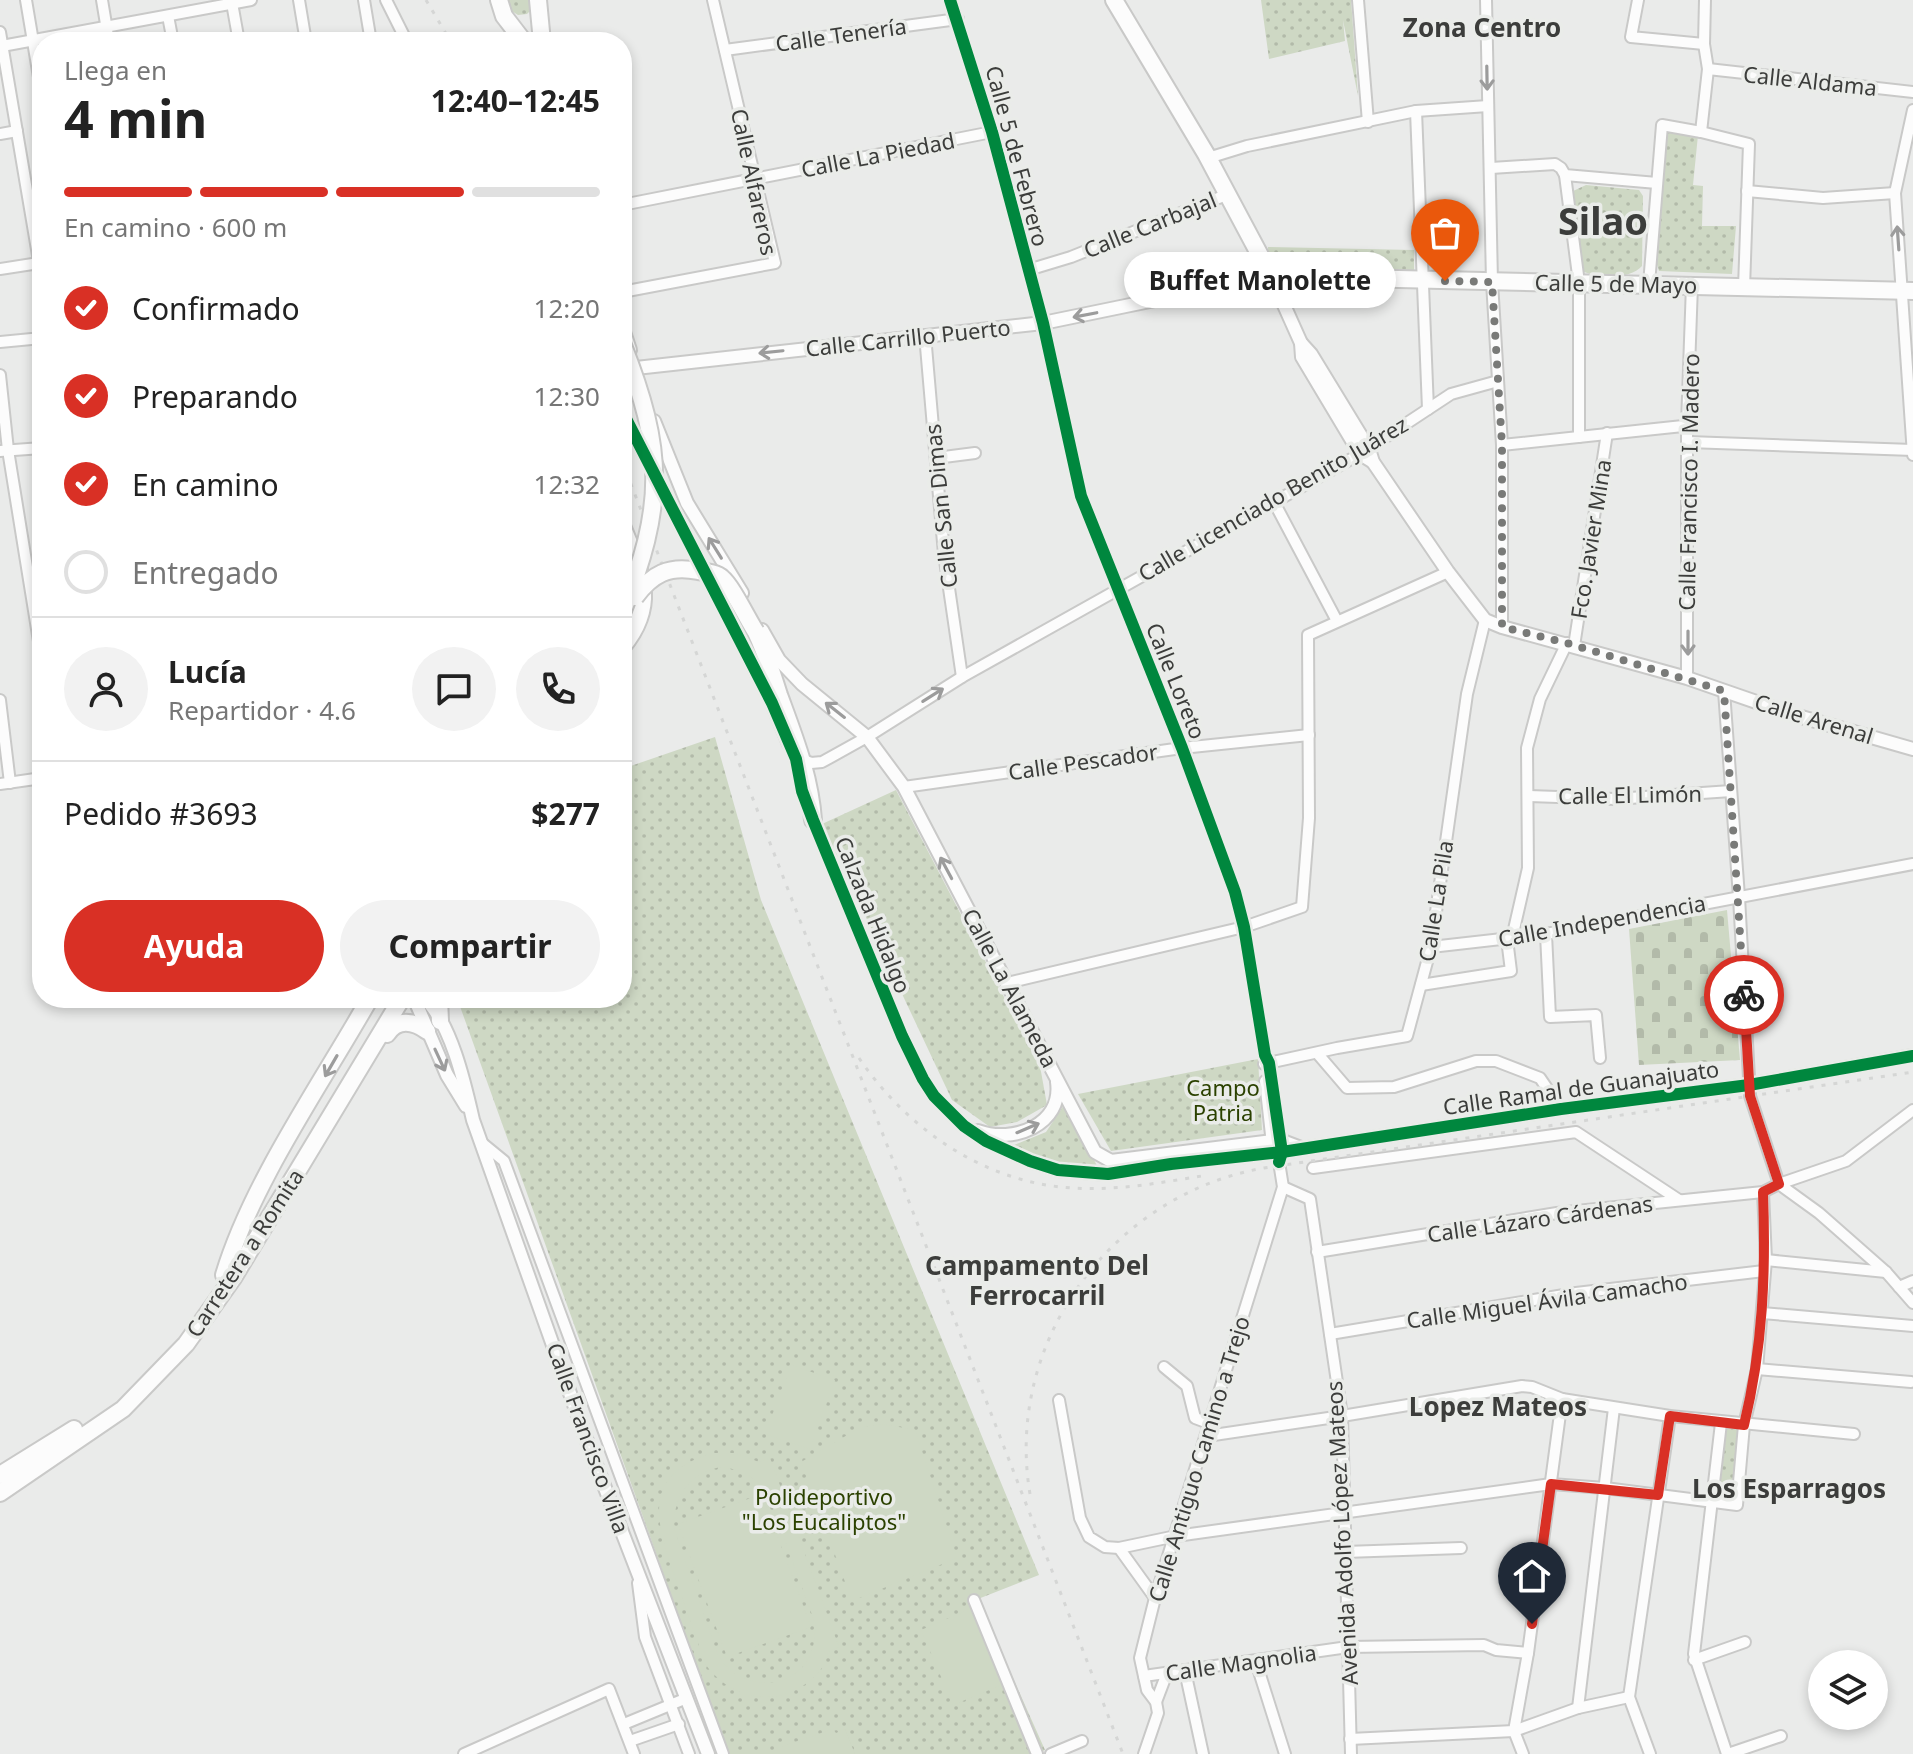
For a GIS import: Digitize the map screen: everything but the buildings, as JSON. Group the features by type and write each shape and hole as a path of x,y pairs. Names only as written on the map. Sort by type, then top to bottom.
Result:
{"main road":[{"path":"1114,0 1208,158 1271,276"},
{"path":"502,8 524,18 538,4"},
{"path":"538,4 541,32"},
{"path":"502,8 518,32"},
{"name":"Calle 5 de Mayo","path":"1271,276 1907,291"},
{"path":"632,368 649,422 655,480 650,532 632,585"},
{"path":"632,392 640,426 644,482 641,525 632,561"},
{"path":"632,550 640,569 644,604 632,631"},
{"path":"632,601 648,580 669,568 684,568 722,578 758,628 792,723 811,794 813,820"},
{"name":"Carretera a Romita","path":"1,1482 21,1478 123,1409 180,1351 229,1277 376,1008"},
{"path":"229,1277 257,1254 289,1206 390,1029 404,1022 434,1026 437,1008"},
{"name":"Carretera a Romita","path":"1,1482 134,1388 180,1340 229,1277"}],"street":[{"path":"2,46 32,41 26,0"},
{"path":"102,0 108,32"},
{"path":"80,32 251,0"},
{"path":"299,0 304,32"},
{"path":"364,0 369,32"},
{"path":"386,0 402,32"},
{"name":"Calle Alfareros","path":"632,290 775,263 713,0"},
{"name":"Calle 5 de Febrero","path":"950,0 992,132 1043,323"},
{"path":"1358,0 1368,122"},
{"path":"1486,0 1492,282 1502,445 1502,627"},
{"path":"1638,0 1631,37 1704,44"},
{"path":"1701,132 1708,69 1704,44 1705,0"},
{"path":"232,3 237,32"},
{"path":"168,16 171,32"},
{"name":"Calle Tenería","path":"725,50 958,19"},
{"path":"0,32 32,221"},
{"name":"Calle Aldama","path":"1708,69 1913,92"},
{"path":"1208,158 1247,146 1416,111 1488,106"},
{"path":"1688,442 1913,451 1907,291 1895,193 1913,110"},
{"path":"1416,111 1428,409"},
{"path":"1649,284 1662,125 1749,144 1744,288"},
{"path":"0,134 17,131"},
{"name":"Calle La Piedad","path":"632,203 992,132"},
{"path":"1491,168 1555,164 1565,175 1579,283 1579,437"},
{"path":"1565,175 1657,183"},
{"path":"1747,191 1823,198 1895,193"},
{"name":"Calle Carbajal","path":"1028,270 1071,257 1226,195"},
{"path":"0,269 32,264"},
{"path":"1271,276 1301,343 1311,354 1365,452 1485,620"},
{"name":"Calle Carrillo Puerto","path":"632,369 1043,323 1271,276"},
{"name":"Calle Francisco I. Madero","path":"1687,678 1687,424 1692,285"},
{"name":"Calle Loreto","path":"1043,323 1081,496 1182,748 1235,892 1244,927 1266,1061 1277,1149"},
{"name":"Calle San Dimas","path":"925,335 944,554 962,677"},
{"path":"0,342 32,339"},
{"path":"0,375 4,451 32,605"},
{"name":"Calle La Alameda","path":"632,379 652,416 687,503 758,628 779,660 802,684 867,737 904,787 1095,1152 1111,1161"},
{"name":"Calle Licenciado Benito Juárez","path":"801,759 811,763 822,762 962,677 1365,452 1451,394 1498,381"},
{"path":"632,416 652,416"},
{"path":"1502,445 1687,424"},
{"name":"Calzada Hidalgo","path":"632,432 772,703 796,759 802,791 813,820 912,1059 934,1096 964,1126 986,1141 1058,1170 1108,1174 1277,1149"},
{"name":"Fco. Javier Mina","path":"1421,985 1511,971 1510,939 1528,868 1527,748 1540,699 1570,644 1607,433"},
{"path":"4,451 32,449"},
{"path":"936,458 975,453"},
{"path":"1274,502 1337,621"},
{"path":"673,511 687,503"},
{"path":"1007,983 1244,927 1302,907 1309,818 1308,635 1448,572"},
{"name":"Calle Arenal","path":"1485,620 1687,678 1913,749"},
{"name":"Calle La Pila","path":"1266,1061 1407,1036 1431,947 1467,694 1485,620"},
{"path":"736,635 743,625 752,622 758,628"},
{"path":"1724,691 1750,1096 1779,1184 1819,1213 1886,1272 1913,1303"},
{"path":"1,707 4,778 32,778"},
{"name":"Calle Pescador","path":"904,787 1182,748 1309,735"},
{"name":"Calle El Limón","path":"1529,796 1615,799 1731,791"},
{"name":"Calle Independencia","path":"1431,947 1546,934 1913,864"},
{"path":"1546,934 1550,1017 1596,1015 1600,1058"},
{"name":"Calle Francisco Villa","path":"421,1008 434,1026"},
{"name":"Calle Francisco Villa","path":"428,1008 447,1075 473,1120 482,1143 588,1444 708,1754"},
{"name":"Calle Ramal de Guanajuato","path":"1317,1053 1347,1088 1394,1087 1476,1061 1496,1061 1540,1078 1561,1109"},
{"name":"Calle Ramal de Guanajuato","path":"1277,1149 1749,1085 1913,1056"},
{"path":"964,1126 1003,1136 1032,1128 1048,1119 1056,1105 1056,1076"},
{"path":"1059,1400 1080,1518 1089,1537 1105,1547 1119,1548 1176,1536 1551,1484 1737,1505 1744,1425 1757,1369 1762,1313 1765,1266 1763,1192 1846,1161 1913,1110"},
{"path":"1313,1168 1576,1132 1679,1200"},
{"path":"482,1143 504,1161 723,1754"},
{"path":"1108,1174 1111,1161 1277,1149"},
{"name":"Calle Antiguo Camino a Trejo","path":"1156,1702 1147,1690 1140,1658 1155,1598 1283,1187 1277,1149"},
{"name":"Avenida Adolfo López Mateos","path":"1283,1187 1310,1199 1342,1416 1348,1749"},
{"name":"Calle Lázaro Cárdenas","path":"1317,1252 1557,1213 1763,1192"},
{"name":"Calle Miguel Ávila Camacho","path":"1330,1334 1576,1293 1765,1266 1886,1272"},
{"path":"1899,1287 1913,1281"},
{"path":"1762,1313 1913,1326"},
{"path":"1164,1367 1187,1386 1195,1418 1211,1424"},
{"path":"1757,1369 1911,1382"},
{"path":"1207,1436 1522,1386 1562,1399 1614,1408 1721,1423 1854,1434"},
{"path":"1523,1754 1514,1731 1528,1653 1562,1399"},
{"path":"1578,1708 1614,1408"},
{"path":"1650,1754 1629,1697 1670,1416"},
{"path":"1721,1423 1694,1660 1728,1754 1781,1736"},
{"path":"1119,1548 1155,1598"},
{"path":"1345,1552 1461,1548"},
{"path":"635,1565 645,1637 689,1754"},
{"path":"974,1600 1037,1754"},
{"path":"1694,1660 1745,1642"},
{"name":"Calle Magnolia","path":"1144,1676 1348,1647 1484,1645 1496,1650 1528,1653"},
{"path":"1256,1662 1285,1754"},
{"path":"1185,1671 1203,1754"},
{"path":"1144,1754 1158,1713 1156,1702 1167,1673"},
{"path":"464,1754 609,1689 634,1754"},
{"path":"1348,1749 1514,1731 1578,1708 1629,1697"},
{"path":"624,1724 687,1698"},
{"path":"630,1741 679,1724"},
{"path":"1051,1754 1082,1741"},
{"path":"1758,1743 1763,1754"}],"green space":[{"path":"508,0 533,0 533,8 527,14 518,15 510,10"},
{"path":"1261,0 1351,0 1358,96 1343,20 1345,41 1269,59"},
{"path":"1666,129 1698,135 1693,185 1703,186 1702,226 1736,226 1732,274 1659,271 1655,258"},
{"path":"1586,185 1639,190 1643,196 1642,266 1637,271 1614,276 1582,271 1571,192"},
{"path":"1268,247 1414,250 1414,272 1286,269 1272,262"},
{"name":"Polideportivo \"Los Eucaliptos\"","path":"715,737 761,900 1039,1575 978,1599 1045,1750 1036,1754 728,1754 461,1008 632,1008 632,766"},
{"path":"896,790 1040,1066 1047,1105 1017,1122 990,1127 952,1100 822,824"},
{"path":"1727,910 1740,1060 1639,1065 1629,929"},
{"name":"Campo Patria","path":"1258,1059 1262,1130 1111,1151 1078,1094"},
{"path":"1066,1102 1098,1168 1058,1165 1014,1145 1046,1132"},
{"path":"791,1365 835,1380 810,1449 765,1434"},
{"path":"883,1424 915,1430 957,1558 852,1601 801,1462 861,1427"},
{"path":"1724,1427 1740,1429 1735,1499 1718,1497"},
{"path":"713,1453 735,1453 759,1462 770,1458 839,1647 828,1652 815,1677 794,1691 766,1697 753,1696 727,1685 706,1665 670,1562 660,1523 659,1505 663,1489 673,1474 689,1462","holes":["728,1468 753,1478 768,1494 815,1623 808,1660 798,1671 782,1680 752,1681 734,1672 720,1658 674,1528 676,1506 685,1488 709,1470"]},
{"path":"762,1494 811,1627 727,1657 678,1524"},
{"path":"972,1608 1001,1685 953,1705 921,1630"},
{"path":"833,1729 836,1733 845,1729 855,1754 776,1754 780,1752 780,1747"}],"railway":[{"path":"426,0 445,32"},
{"path":"632,487 1123,1754"},
{"path":"859,1058 901,1108 925,1129 951,1148 1009,1176 1041,1184 1090,1189 1208,1175"},
{"path":"1030,1494 1026,1437 1034,1382 1053,1330 1081,1283 1117,1242 1160,1208 1210,1183 1264,1168 1913,1072"}],"cycle path":[{"path":"950,0 992,132 1043,323 1081,496 1182,748 1235,892 1269,1063 1282,1152 1279,1162"},
{"path":"632,430 772,703 796,759 802,791 813,820 902,1036 923,1079 934,1096 964,1126 986,1141 1058,1170 1108,1174 1749,1085 1913,1056"}],"way so far":[{"path":"1445,281 1492,282 1502,445 1502,627 1567,643 1724,691 1744,995"}],"place":[{"name":"Buffet Manolette","path":"1445,281"}],"district":[{"name":"Zona Centro","path":"1482,28"},
{"name":"Silao","path":"1603,222"},
{"name":"Campamento Del Ferrocarril","path":"1037,1281"},
{"name":"Lopez Mateos","path":"1498,1407"},
{"name":"Los Esparragos","path":"1789,1489"}],"route":[{"path":"1532,1624 1551,1484 1658,1495 1670,1416 1744,1425 1760,1341 1766,1260 1763,1192 1779,1184 1750,1096 1744,995"}]}
